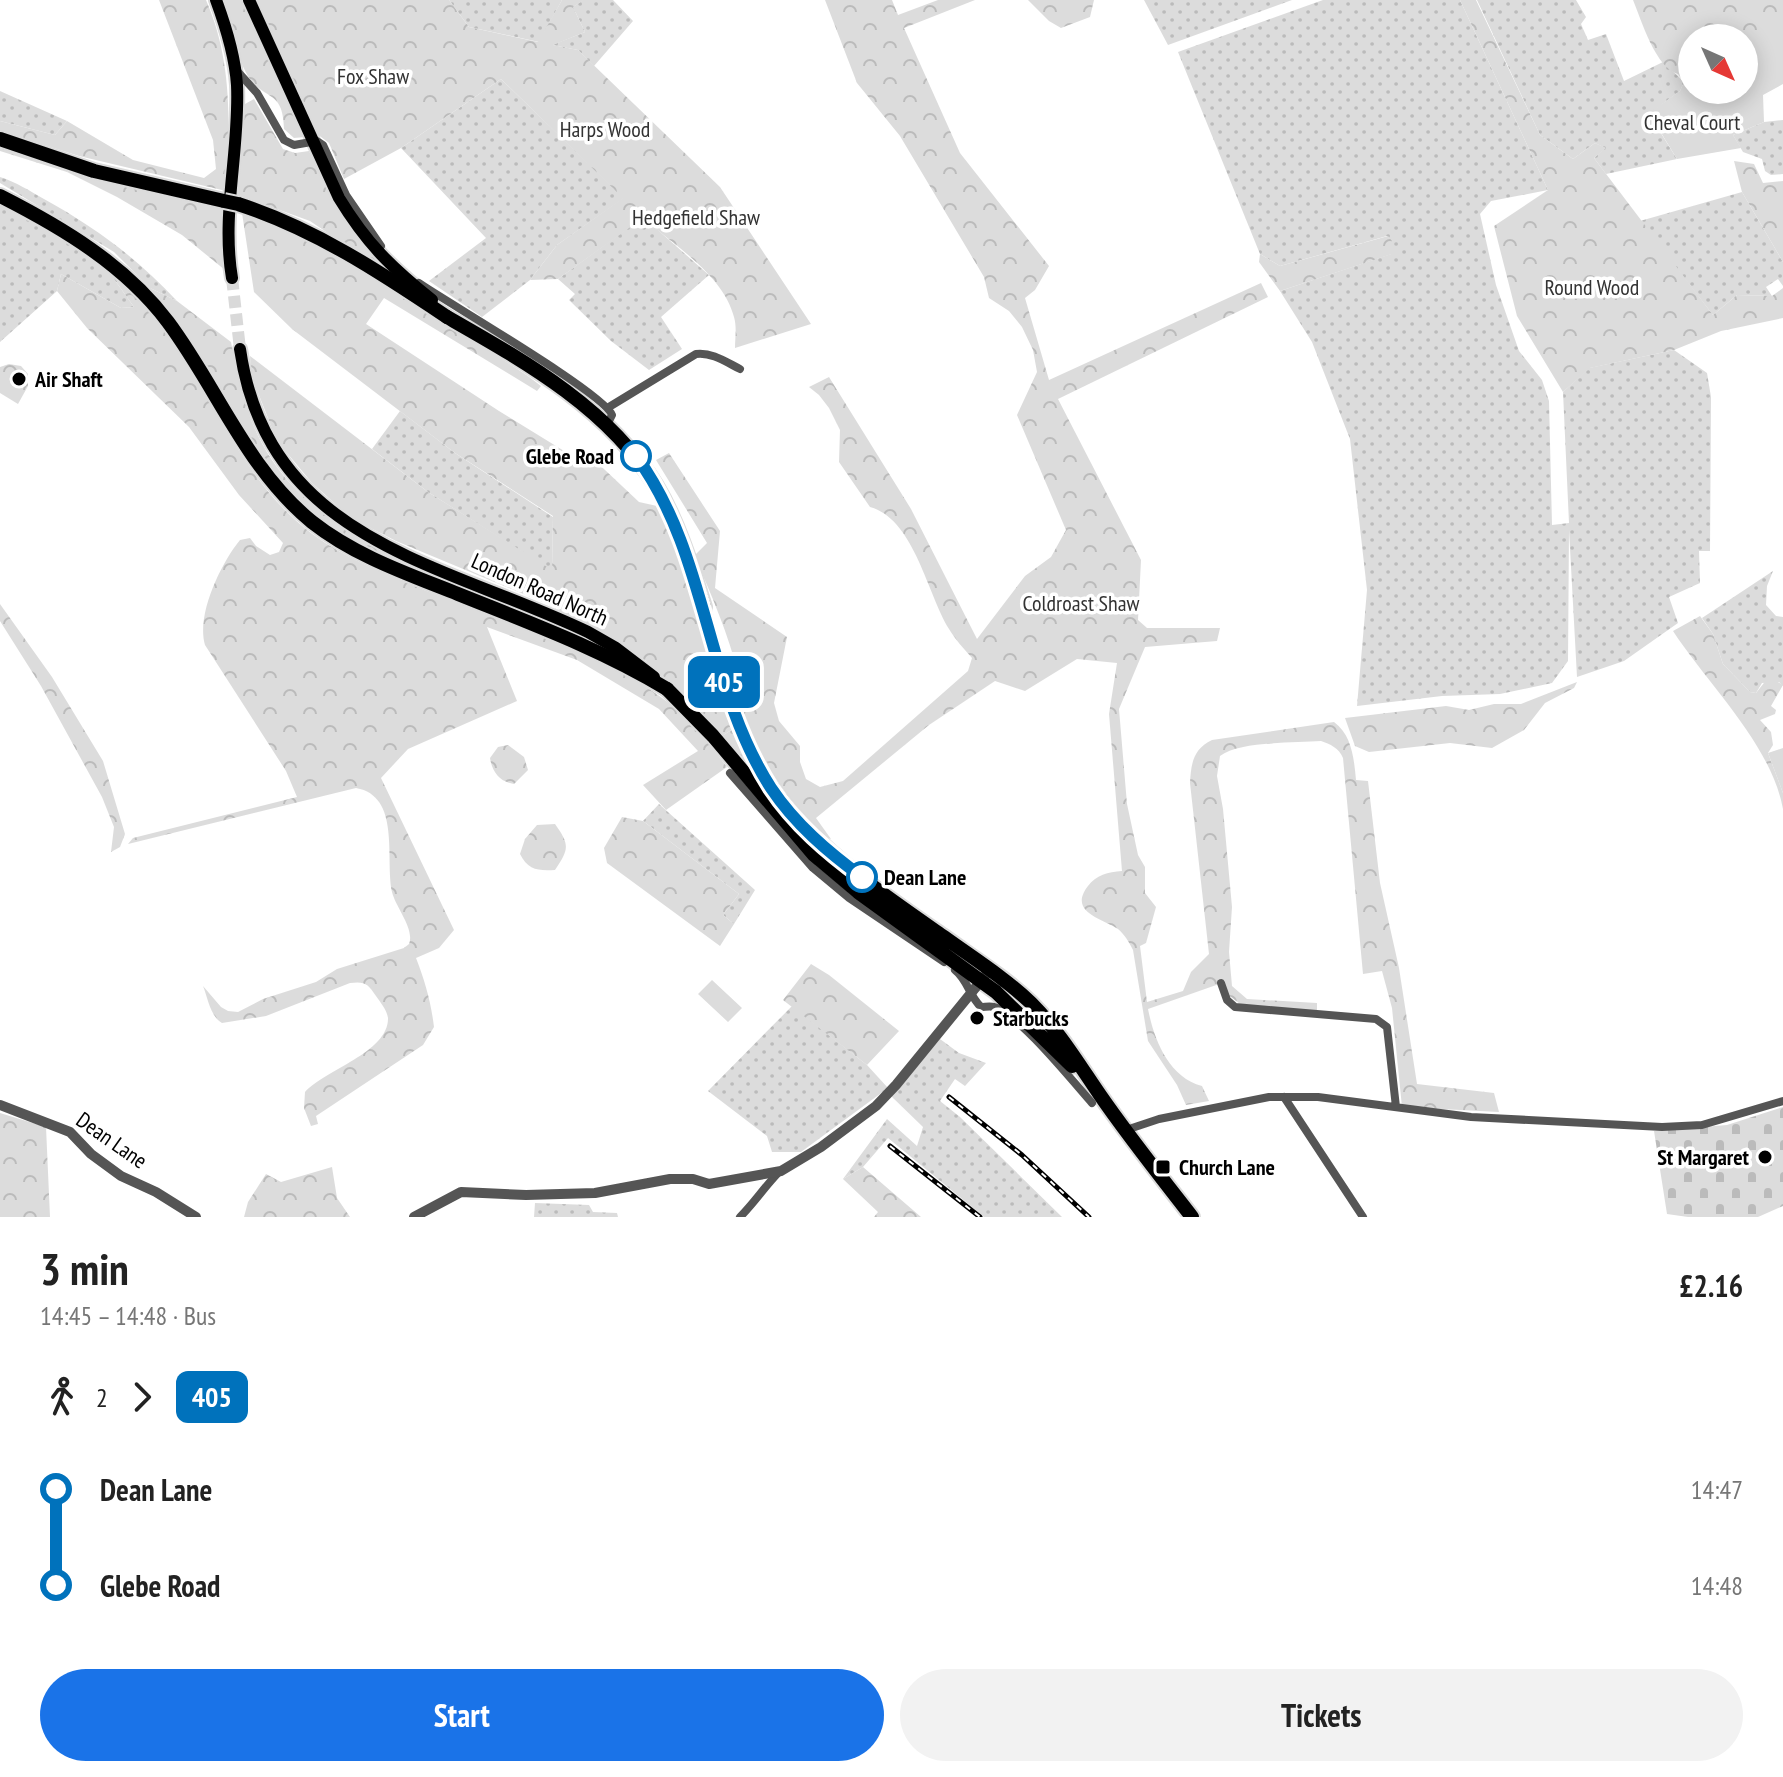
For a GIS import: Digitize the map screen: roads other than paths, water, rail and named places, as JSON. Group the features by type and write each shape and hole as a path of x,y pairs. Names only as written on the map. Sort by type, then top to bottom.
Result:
{"highway":[{"path":"0,139 124,180 231,202 267,213 319,236 557,385 607,425 645,469 666,505 704,607"},
{"path":"0,196 98,254 143,293 181,341 259,467 285,497 315,524 384,565 574,640 667,689"},
{"path":"722,675 754,758 772,790 795,819 822,845 986,975 1021,994 1059,1033 1096,1100"},
{"name":"London Road North","path":"667,689 707,729 814,855 958,967 986,975"},
{"path":"986,975 1029,1028 1126,1130 1192,1217"}],"main road":[{"path":"216,0 235,68 237,106 229,243 232,278"},
{"path":"249,0 339,198 393,269 436,303 447,317"},
{"name":"London Road North","path":"240,349 247,386 269,439 301,484 334,515 390,549 588,632 643,666 667,689"}],"street":[{"path":"235,68 257,93 284,140 294,145 312,141 323,145 346,195 365,225 408,274 573,380 609,407 612,415 607,425"},
{"path":"237,106 246,95 257,93"},
{"path":"609,407 696,354 718,357 740,369"},
{"name":"London Road North","path":"730,773 813,868 849,898 958,967"},
{"path":"958,967 969,995 981,1007 995,1006 1029,1028"},
{"path":"740,1217 781,1171 821,1147 876,1106 986,975"},
{"path":"1221,983 1227,1000 1235,1007 1376,1019 1387,1027 1396,1107"},
{"path":"1284,1097 1363,1217"},
{"path":"1126,1130 1159,1119 1240,1101 1284,1097 1318,1097 1471,1117 1662,1127 1702,1125 1783,1101"},
{"name":"Dean Lane","path":"0,1105 70,1132 91,1154 121,1176 156,1192 196,1217"},
{"path":"414,1217 461,1192 526,1195 595,1193 670,1179 693,1179 709,1184 781,1171"}],"tunnel":[{"path":"232,278 240,349"},
{"path":"704,607 722,675"}],"railway":[{"path":"949,1097 1022,1155 1089,1217"},
{"path":"890,1146 980,1217"}],"place":[{"name":"Air Shaft","path":"19,379"},
{"name":"Glebe Road","path":"636,456"},
{"name":"Dean Lane","path":"862,877"},
{"name":"Starbucks","path":"977,1018"},
{"name":"St Margaret","path":"1765,1157"},
{"name":"Church Lane","path":"1163,1167"}],"park label":[{"name":"Fox Shaw","path":"373,76"},
{"name":"Cheval Court","path":"1692,122"},
{"name":"Harps Wood","path":"605,129"},
{"name":"Hedgefield Shaw","path":"696,217"},
{"name":"Round Wood","path":"1592,287"},
{"name":"Coldroast Shaw","path":"1081,603"}]}
